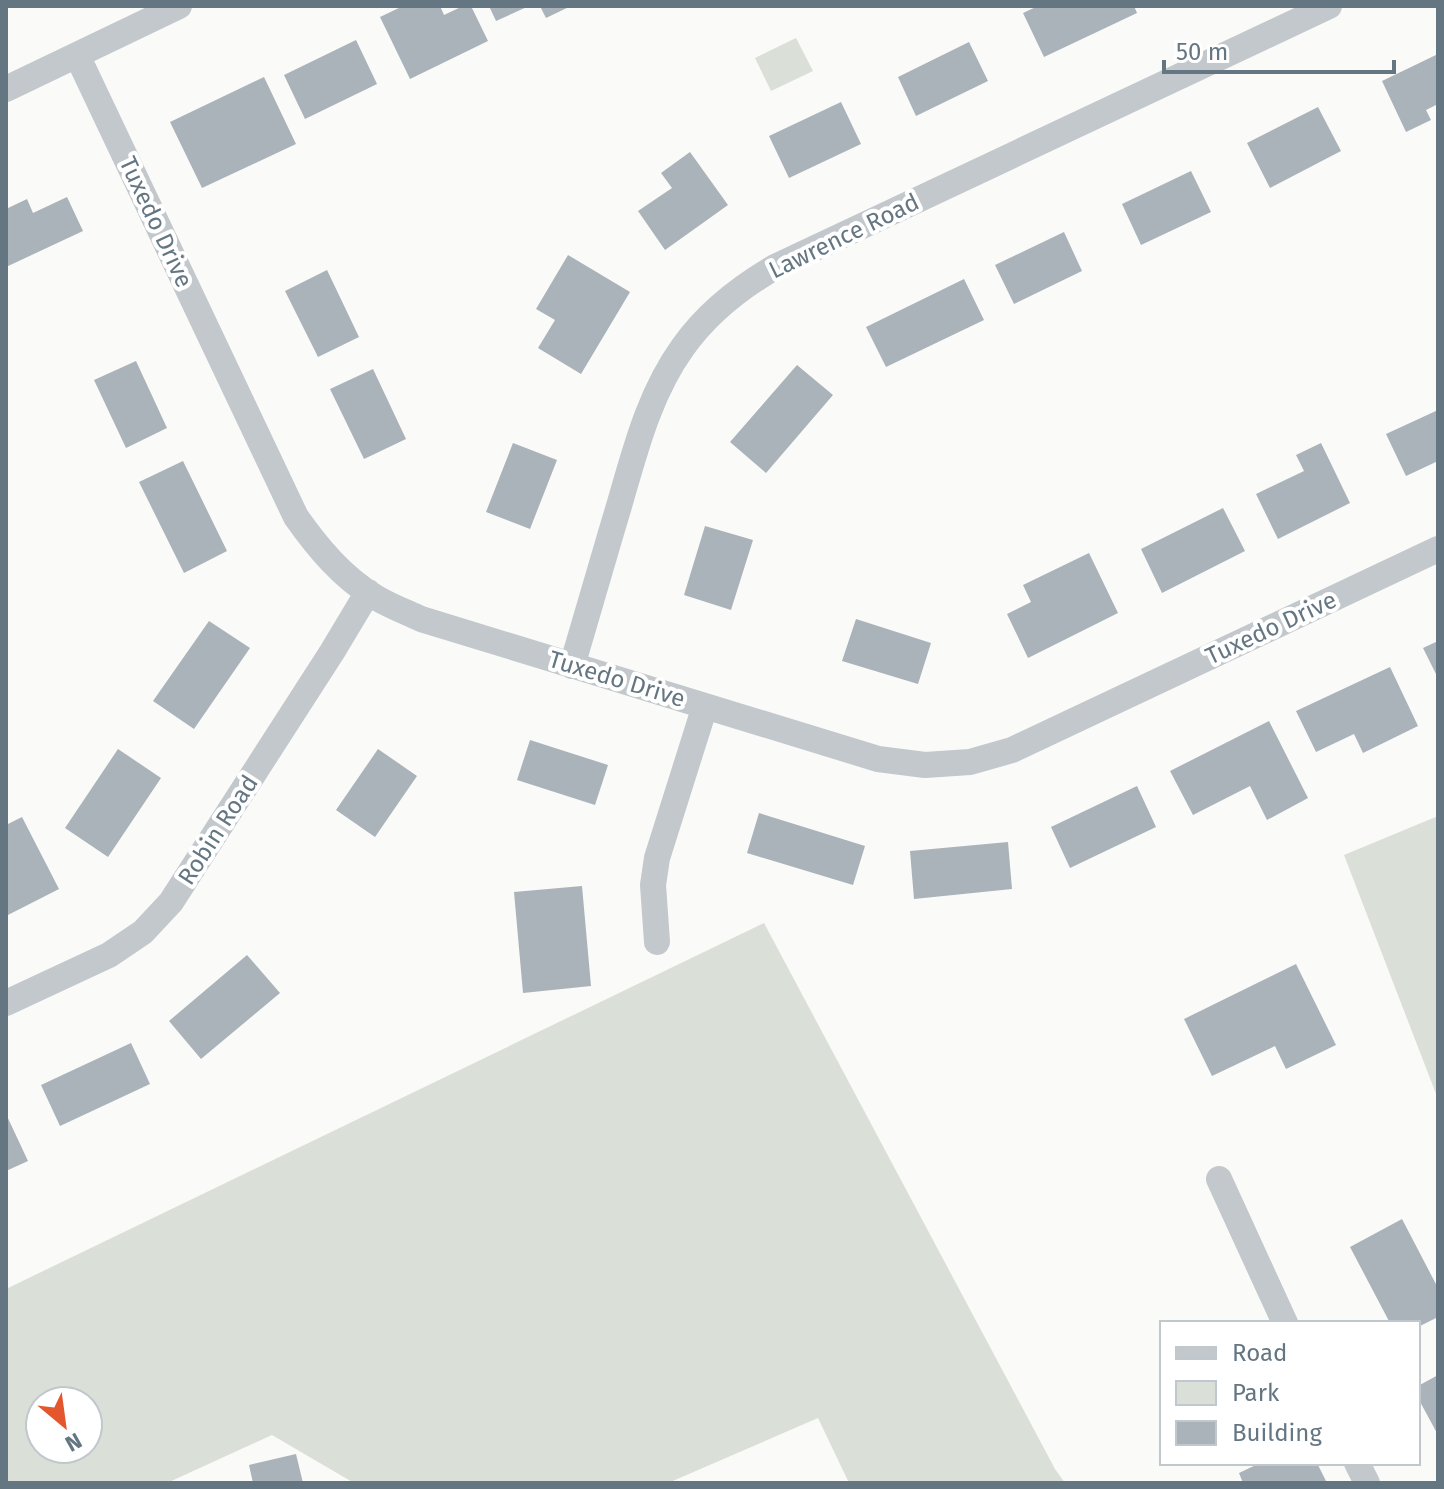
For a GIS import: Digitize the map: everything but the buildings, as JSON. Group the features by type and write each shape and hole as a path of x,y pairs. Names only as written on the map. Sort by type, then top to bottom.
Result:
{"street":[{"path":"6,89 179,6"},
{"name":"Lawrence Road","path":"572,666 639,436 658,389 682,347 713,311 749,282 775,267 1329,6"},
{"name":"Tuxedo Drive","path":"77,55 296,517 319,549 347,577 368,592 421,619 878,759 925,765 970,762 1012,750 1438,549"},
{"name":"Robin Road","path":"6,1003 109,955 143,932 171,902 368,592"},
{"path":"657,942 653,885 657,858 705,706"},
{"path":"1219,1179 1284,1321"},
{"path":"1358,1465 1367,1483"}],"green space":[{"path":"796,38 813,71 771,91 755,58"},
{"path":"1438,816 1438,1099 1344,855"},
{"path":"764,923 1065,1483 849,1483 818,1418 668,1483 354,1483 272,1435 167,1483 6,1483 6,1289"}]}
